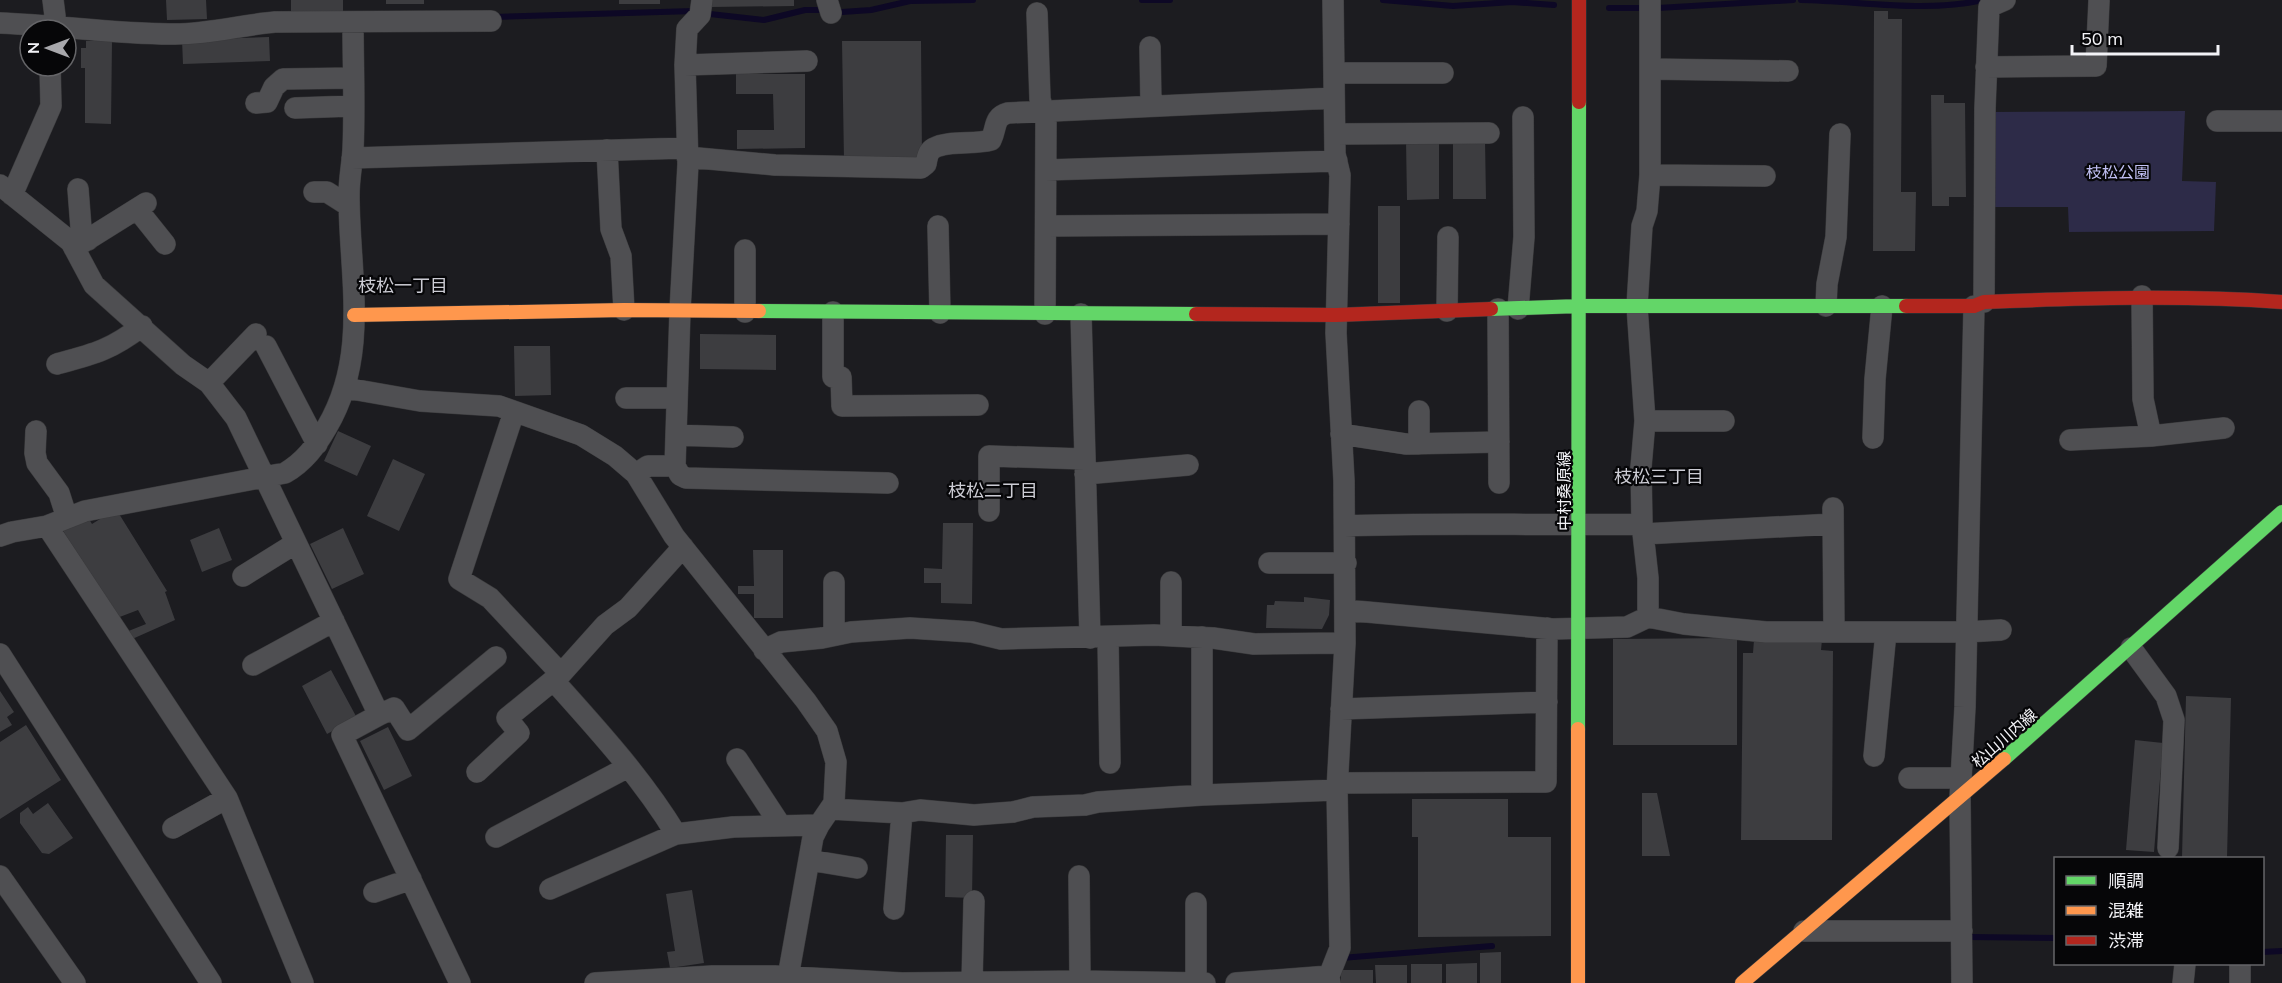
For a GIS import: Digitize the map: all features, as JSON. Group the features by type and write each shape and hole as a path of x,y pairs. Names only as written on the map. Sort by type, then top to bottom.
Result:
{"street":[{"path":"53,0 54,18"},
{"path":"702,0 700,15 687,29 685,65 687,152 675,466 680,475 686,478 888,483"},
{"path":"1236,983 1330,980 1340,948 1337,786 1345,643 1346,562 1336,315 1340,175 1335,134 1333,0"},
{"name":"中村桑原線","path":"1578,983 1580,0"},
{"path":"1648,616 1641,467 1645,421 1637,306 1642,226 1647,211 1650,176 1650,0"},
{"path":"1962,983 1961,788 1986,67 1989,8 2005,0"},
{"path":"1986,67 2096,66 2099,1"},
{"path":"1037,13 1040,99 1046,121 1045,314"},
{"path":"78,29 170,34 223,31 275,22 491,21"},
{"path":"0,536 57,522 85,511 285,473 298,465 317,444 346,388 353,356 354,315 349,174 352,158 353,22"},
{"path":"0,23 18,25"},
{"path":"1150,47 1151,106"},
{"path":"685,65 807,62"},
{"path":"1650,69 1788,71"},
{"path":"1334,73 1443,73"},
{"path":"50,78 51,106 6,190 71,242 81,244 141,206 165,243"},
{"path":"256,103 267,102 274,87 283,79 353,78"},
{"path":"352,158 607,150 687,152 775,165 921,168 926,164 928,154 933,148 944,145 980,144 991,140 995,133 996,120 1000,115 1043,111 1334,98"},
{"path":"295,108 353,106"},
{"path":"1499,483 1499,442 1508,309 1524,237 1523,117"},
{"path":"2217,122 2282,122"},
{"path":"1335,134 1489,133"},
{"path":"1826,306 1827,284 1836,237 1840,134"},
{"path":"607,150 611,230 621,256 624,310"},
{"path":"1046,170 1337,161"},
{"path":"1650,176 1765,176"},
{"path":"78,189 81,244 94,285 183,365 209,383 236,418 379,715"},
{"path":"314,192 327,192 349,206"},
{"path":"1046,226 1339,224"},
{"path":"938,226 940,313"},
{"path":"1447,311 1448,237"},
{"path":"745,250 745,312"},
{"path":"2142,296 2143,399 2151,436"},
{"path":"354,315 624,310 1336,315 1580,306 1979,304 2142,296 2282,302"},
{"path":"1873,438 1875,379 1882,306"},
{"path":"833,312 833,378 841,378 842,406 978,405"},
{"path":"1081,314 1085,467 1110,763"},
{"path":"57,364 115,346 142,326"},
{"path":"209,383 261,340 317,444"},
{"path":"346,388 420,401 499,406 582,435 615,456 636,474 674,536 806,701 827,731 836,762 834,803 813,837 778,979"},
{"path":"626,398 677,398"},
{"path":"514,411 459,579 490,598 557,677 628,767 664,814 676,834"},
{"path":"1419,411 1419,444"},
{"path":"1645,421 1724,421"},
{"path":"2070,440 2151,436 2224,428"},
{"path":"36,431 37,463 59,493 57,522 227,798 303,983"},
{"path":"676,435 733,437"},
{"path":"1341,435 1406,444 1499,442"},
{"path":"989,511 989,456 1085,467 1188,465"},
{"path":"636,474 648,466 675,466"},
{"name":"松山川内線","path":"1742,983 1804,931 1961,788 2131,648 2282,512"},
{"path":"1345,526 1413,523 1580,525 1643,529 1833,516 1834,632"},
{"path":"243,576 296,543"},
{"path":"477,772 519,733 507,718 557,677 605,625 628,608 683,547"},
{"path":"1269,563 1346,562"},
{"path":"834,582 834,635"},
{"path":"1171,582 1171,636"},
{"path":"1345,610 1547,628 1627,627 1648,616 1684,624 1766,632 2001,630"},
{"path":"253,665 334,621"},
{"path":"764,650 781,642 851,632 910,628 972,632 1001,639 1171,636 1202,637 1254,644 1345,643"},
{"path":"550,889 676,834 733,827 781,826 824,817 920,810 974,815 1013,812 1033,807 1337,786 1546,782 1547,628"},
{"path":"1874,756 1887,632"},
{"path":"1202,637 1202,795"},
{"path":"2131,648 2166,696 2174,720 2168,848"},
{"path":"0,654 212,983"},
{"path":"460,983 342,735 394,708 408,730 496,657"},
{"path":"1341,709 1547,702"},
{"path":"736,759 781,826"},
{"path":"496,837 628,767"},
{"path":"1910,778 1961,788"},
{"path":"173,828 227,798"},
{"path":"894,909 902,813"},
{"path":"809,860 857,868"},
{"path":"0,876 75,983"},
{"path":"1079,876 1080,981"},
{"path":"374,892 411,879"},
{"path":"972,982 974,901"},
{"path":"595,983 712,976 902,982 1201,982 1196,903"},
{"path":"1804,931 1962,931"},
{"path":"2183,983 2185,965"},
{"path":"2240,965 2240,983"}],"green space":[{"name":"枝松公園","path":"2185,111 2182,181 2216,182 2214,231 2069,232 2068,207 1991,207 1990,112"}],"building":[{"path":"166,0 206,0 207,19 167,20"},
{"path":"291,0 343,0 343,12 291,12"},
{"path":"386,0 424,0 424,4 386,4"},
{"path":"619,0 660,0 660,4 619,4"},
{"path":"710,0 794,0 794,6 710,7"},
{"path":"1874,11 1888,11 1888,19 1902,19 1901,192 1916,192 1915,251 1873,251"},
{"path":"269,37 270,61 183,64 182,40"},
{"path":"86,41 112,41 111,124 85,123 85,68 81,68 81,48 86,48"},
{"path":"842,41 921,41 922,159 844,160"},
{"path":"736,74 805,74 805,148 737,149 737,130 774,130 773,94 736,94"},
{"path":"1931,95 1944,95 1944,103 1965,103 1966,197 1949,197 1949,206 1932,206"},
{"path":"1406,140 1439,140 1439,199 1407,200"},
{"path":"1453,140 1485,140 1486,199 1453,199"},
{"path":"1378,206 1400,206 1400,303 1378,303"},
{"path":"700,334 776,335 776,370 700,369"},
{"path":"514,346 550,346 551,395 515,396"},
{"path":"338,431 371,446 357,476 324,461"},
{"path":"393,459 425,474 399,531 367,516"},
{"path":"116,509 167,591 165,592 175,620 130,640 126,632 146,624 138,610 117,618 62,529 86,514 92,524"},
{"path":"943,523 973,523 972,604 941,603 941,583 924,583 924,568 942,569"},
{"path":"219,528 232,560 202,572 190,540"},
{"path":"343,528 364,574 332,589 310,544"},
{"path":"753,550 783,550 783,618 754,618 754,594 738,594 738,586 754,586"},
{"path":"1304,597 1330,600 1329,615 1322,629 1266,628 1267,605 1274,605 1275,601 1304,602"},
{"path":"1737,638 1737,745 1613,745 1613,639"},
{"path":"1754,640 1822,640 1821,650 1833,651 1832,840 1741,840 1743,653 1753,653"},
{"path":"331,670 357,718 327,734 302,686"},
{"path":"0,691 14,712 7,717 12,725 0,732"},
{"path":"2186,696 2231,698 2227,857 2182,857"},
{"path":"26,725 61,780 0,819 0,742"},
{"path":"388,727 412,776 384,790 360,741"},
{"path":"2135,740 2163,743 2154,852 2126,850"},
{"path":"1642,793 1657,793 1670,856 1642,856"},
{"path":"1412,799 1508,799 1508,837 1551,837 1551,936 1418,937 1418,837 1412,837"},
{"path":"48,803 73,838 49,854 42,853 20,823 20,813 28,807 33,814"},
{"path":"946,835 973,835 972,898 945,897"},
{"path":"692,890 704,963 670,968 667,952 675,951 666,894"},
{"path":"1501,952 1501,983 1480,983 1480,953"},
{"path":"1477,963 1477,983 1446,983 1446,964"},
{"path":"1411,964 1442,964 1442,983 1411,983"},
{"path":"1375,965 1407,965 1407,983 1376,983"},
{"path":"1341,970 1373,970 1373,983 1341,983"}],"waterway":[{"path":"842,12 871,10 910,1 973,0"},
{"path":"1142,0 1170,0"},
{"path":"1383,0 1453,6 1512,2 1554,5"},
{"path":"1658,8 1793,0"},
{"path":"1801,0 1915,6 1961,4 1983,0"},
{"path":"1609,8 1641,8"},
{"path":"710,14 764,20 805,10 819,10"},
{"path":"494,17 694,11"},
{"path":"1969,937 2054,938"},
{"path":"1341,958 1492,946"},
{"path":"2264,952 2282,951"}],"traffic: fast":[{"path":"1578,729 1579,102"},
{"path":"1491,309 1580,306 1906,306"},
{"path":"759,311 1196,314"},
{"path":"2004,759 2282,512"}],"traffic: slow":[{"path":"354,315 624,310 759,311"},
{"path":"1578,729 1578,983"},
{"path":"1742,983 2004,759"}],"traffic: jam":[{"path":"1579,0 1579,102"},
{"path":"1906,306 1974,306 1984,302 2133,298 2208,298 2282,302"},
{"path":"1196,314 1336,315 1491,309"}],"district":[{"name":"枝松一丁目","path":"403,286"},
{"name":"枝松三丁目","path":"1659,477"},
{"name":"枝松二丁目","path":"993,491"}]}
